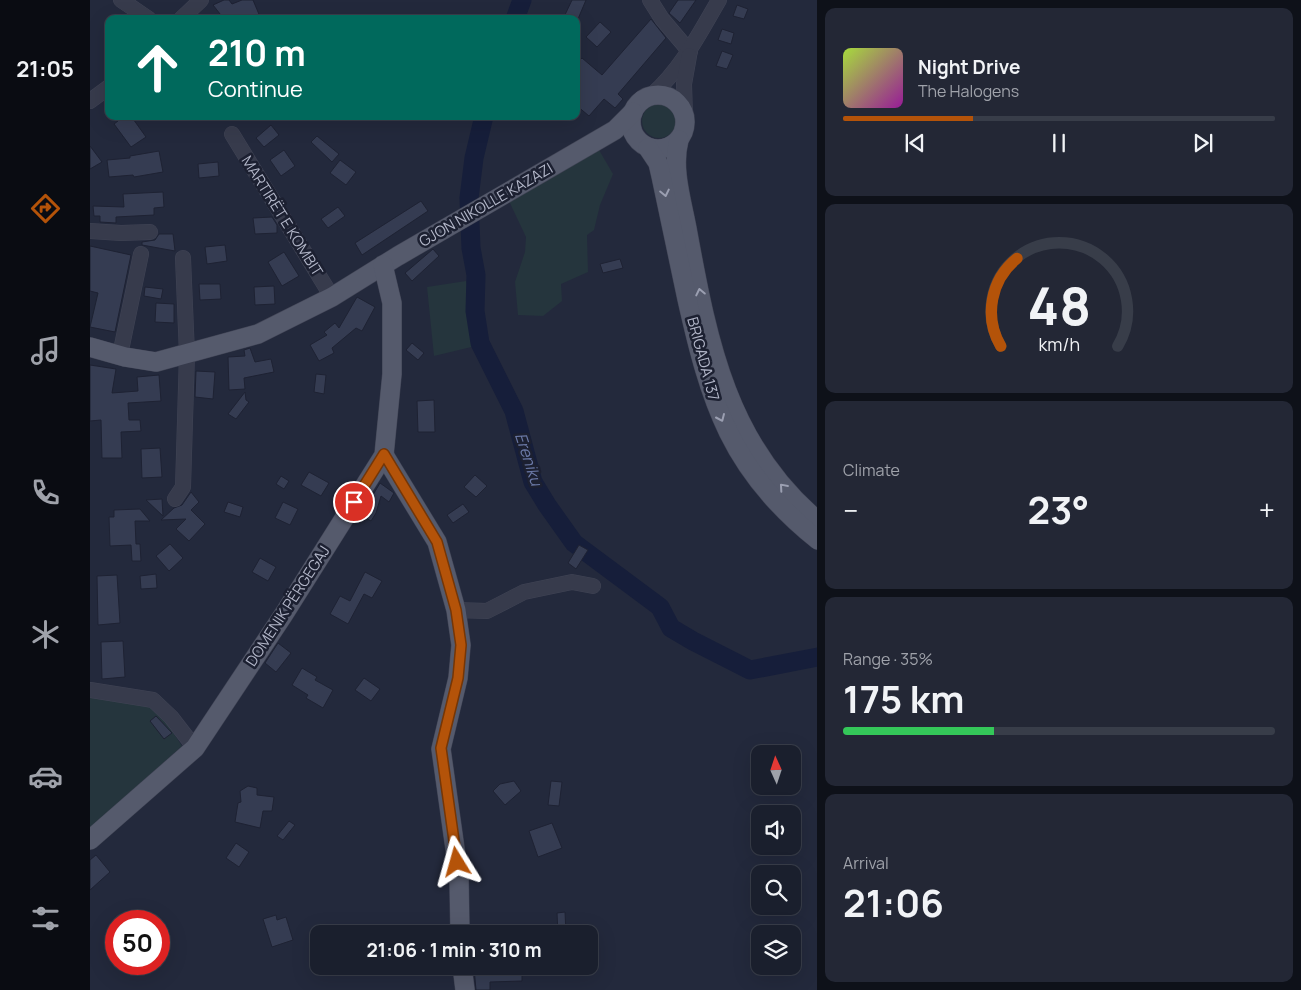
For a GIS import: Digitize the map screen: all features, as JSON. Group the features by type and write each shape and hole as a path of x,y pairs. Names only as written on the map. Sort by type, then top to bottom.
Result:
{"main road":[{"path":"633,112 644,98 652,95 669,96 676,101 685,116"},
{"name":"BRIGADA 137","path":"633,112 632,130 658,164 699,354 716,408 732,442 759,482 785,511 817,540"},
{"name":"GJON NIKOLLE KAZAZI","path":"383,265 621,126 633,112"},
{"name":"BRIGADA 137","path":"685,116 686,124 676,150 677,172 690,243 723,385 745,434 765,465 789,494 817,521"},
{"path":"587,146 613,143 665,149 679,140"},
{"path":"90,346 120,356 156,362 187,354 258,334 332,297 383,265"},
{"name":"DOMENIK PËRGEGAJ","path":"90,840 195,748 284,614 384,454 392,374 392,303 383,265"},
{"path":"384,454 437,542 456,610 461,645 458,678 441,748 459,877 460,925"},
{"path":"463,975 465,990"}],"street":[{"path":"121,0 143,15"},
{"path":"185,15 201,0"},
{"path":"650,0 667,25 690,52"},
{"path":"652,95 664,85 690,52 719,0"},
{"path":"685,116 684,84 690,52"},
{"path":"90,101 105,90"},
{"name":"MARTIRËT E KOMBIT","path":"232,134 332,297"},
{"path":"90,231 150,232"},
{"path":"120,356 141,254"},
{"path":"175,498 183,487 187,354 183,258"},
{"path":"456,610 487,610 524,592 572,582 593,586"},
{"path":"90,690 153,700 171,716 195,748"}],"shaded area":[{"path":"659,104 671,109 676,121 671,133 659,138 647,133 642,121 647,109"},
{"path":"599,150 613,174 600,205 594,230 587,235 588,272 561,284 562,301 543,316 518,315 515,282 525,252 526,237 509,201"},
{"path":"466,281 484,344 434,356 427,287"},
{"path":"90,696 149,707 162,716 182,746 90,829"}],"building":[{"path":"224,0 229,0 232,4 242,0 253,0 259,15 221,15 213,5"},
{"path":"572,0 586,0 580,15 565,15"},
{"path":"678,0 696,0 680,23 669,13"},
{"path":"737,5 748,9 744,19 733,16"},
{"path":"651,19 666,38 618,94 623,99 615,108 604,99 589,116 580,108 580,60 582,58 602,75"},
{"path":"600,22 611,32 597,47 586,37"},
{"path":"722,29 734,33 731,44 718,40"},
{"path":"722,51 733,55 727,69 716,66"},
{"path":"134,120 146,137 131,147 114,124 118,121"},
{"path":"271,125 279,135 264,147 256,138"},
{"path":"317,136 339,154 332,162 311,142"},
{"path":"90,146 102,162 90,169"},
{"path":"284,150 295,166 281,176 270,160"},
{"path":"159,151 163,172 134,177 133,175 109,177 107,160 130,158 130,156"},
{"path":"340,160 356,172 346,185 330,173"},
{"path":"218,162 219,176 199,178 198,164"},
{"path":"163,192 164,207 154,208 154,215 116,217 116,223 100,222 100,216 94,216 93,206 124,207 123,194"},
{"path":"421,201 428,211 362,255 355,243"},
{"path":"338,207 345,216 328,228 321,219"},
{"path":"272,217 277,225 277,233 255,234 253,218"},
{"path":"159,234 173,234 175,251 142,245 142,242 155,240"},
{"path":"225,245 227,261 207,264 205,247"},
{"path":"90,246 131,255 115,332 90,327 98,293 90,291"},
{"path":"433,249 439,256 412,281 405,273"},
{"path":"284,252 299,276 282,286 268,262"},
{"path":"620,259 623,268 603,273 600,264"},
{"path":"199,284 220,284 221,299 200,300"},
{"path":"274,286 275,304 255,305 254,287"},
{"path":"145,287 163,289 161,299 144,296"},
{"path":"357,297 375,307 362,331 356,328 332,348 334,353 319,361 310,345 327,335 324,332 335,323 339,328"},
{"path":"156,303 174,304 174,323 155,322"},
{"path":"412,343 424,353 418,360 406,350"},
{"path":"250,348 255,362 271,359 274,372 244,378 245,389 229,390 228,357 245,356 244,350"},
{"path":"90,365 116,369 112,393 138,391 137,377 159,375 161,401 128,403 129,420 140,420 141,431 121,432 122,458 102,458 101,420 90,421"},
{"path":"196,371 215,372 213,399 195,397"},
{"path":"316,374 326,375 324,394 314,392"},
{"path":"245,392 246,400 249,402 236,419 228,414"},
{"path":"434,400 435,432 418,432 417,401"},
{"path":"160,448 162,477 142,478 141,449"},
{"path":"309,472 329,483 321,496 301,485"},
{"path":"475,475 487,486 476,497 464,487"},
{"path":"281,476 289,481 284,489 276,484"},
{"path":"380,483 394,493 389,502 381,496 376,513 371,521 361,515"},
{"path":"191,492 199,502 191,510 205,524 189,541 176,529 186,519 161,520 174,508 182,505"},
{"path":"162,499 163,516 146,500"},
{"path":"228,502 243,507 240,517 224,512"},
{"path":"283,502 298,509 290,525 275,518"},
{"path":"463,504 469,512 453,523 447,515"},
{"path":"140,509 150,521 135,521 136,544 140,544 141,561 132,561 131,545 110,546 109,517 114,517 114,510"},
{"path":"170,544 183,558 169,571 156,556"},
{"path":"579,545 588,550 576,569 568,563"},
{"path":"260,558 276,567 268,581 252,572"},
{"path":"365,572 382,581 372,598 364,594 348,624 330,614 340,596 350,601"},
{"path":"156,574 157,588 141,589 140,576"},
{"path":"117,575 120,623 98,625 97,576"},
{"path":"123,641 125,677 102,679 101,642"},
{"path":"278,643 291,653 276,672 265,663"},
{"path":"302,668 317,677 315,680 333,690 323,708 306,698 308,695 292,685"},
{"path":"364,678 380,689 371,701 355,690"},
{"path":"156,716 172,733 164,739 150,721"},
{"path":"514,781 521,791 505,805 493,791 500,784"},
{"path":"551,781 562,782 559,806 548,805"},
{"path":"248,786 257,788 257,795 274,797 272,811 263,811 260,828 235,822 238,803 241,802 240,791"},
{"path":"289,821 295,825 283,840 277,836"},
{"path":"552,823 562,848 538,857 529,831"},
{"path":"236,843 249,852 239,867 226,858"},
{"path":"96,855 110,872 90,890 90,860"},
{"path":"565,912 566,925 558,925 557,913"},
{"path":"276,915 277,920 286,917 293,940 272,947 263,919"},
{"path":"475,975 522,975 522,981 490,982 490,990 476,990"}],"waterway":[{"name":"Ereniku","path":"516,15 522,0"},
{"name":"Ereniku","path":"483,120 474,158 469,198 471,248 476,275 475,311 480,343 514,411 533,482 547,505 574,543 660,607 671,628 693,641 750,670 817,657"}],"route":[{"path":"354,502 384,454 437,542 456,610 461,645 458,678 441,748 457,862"}]}
